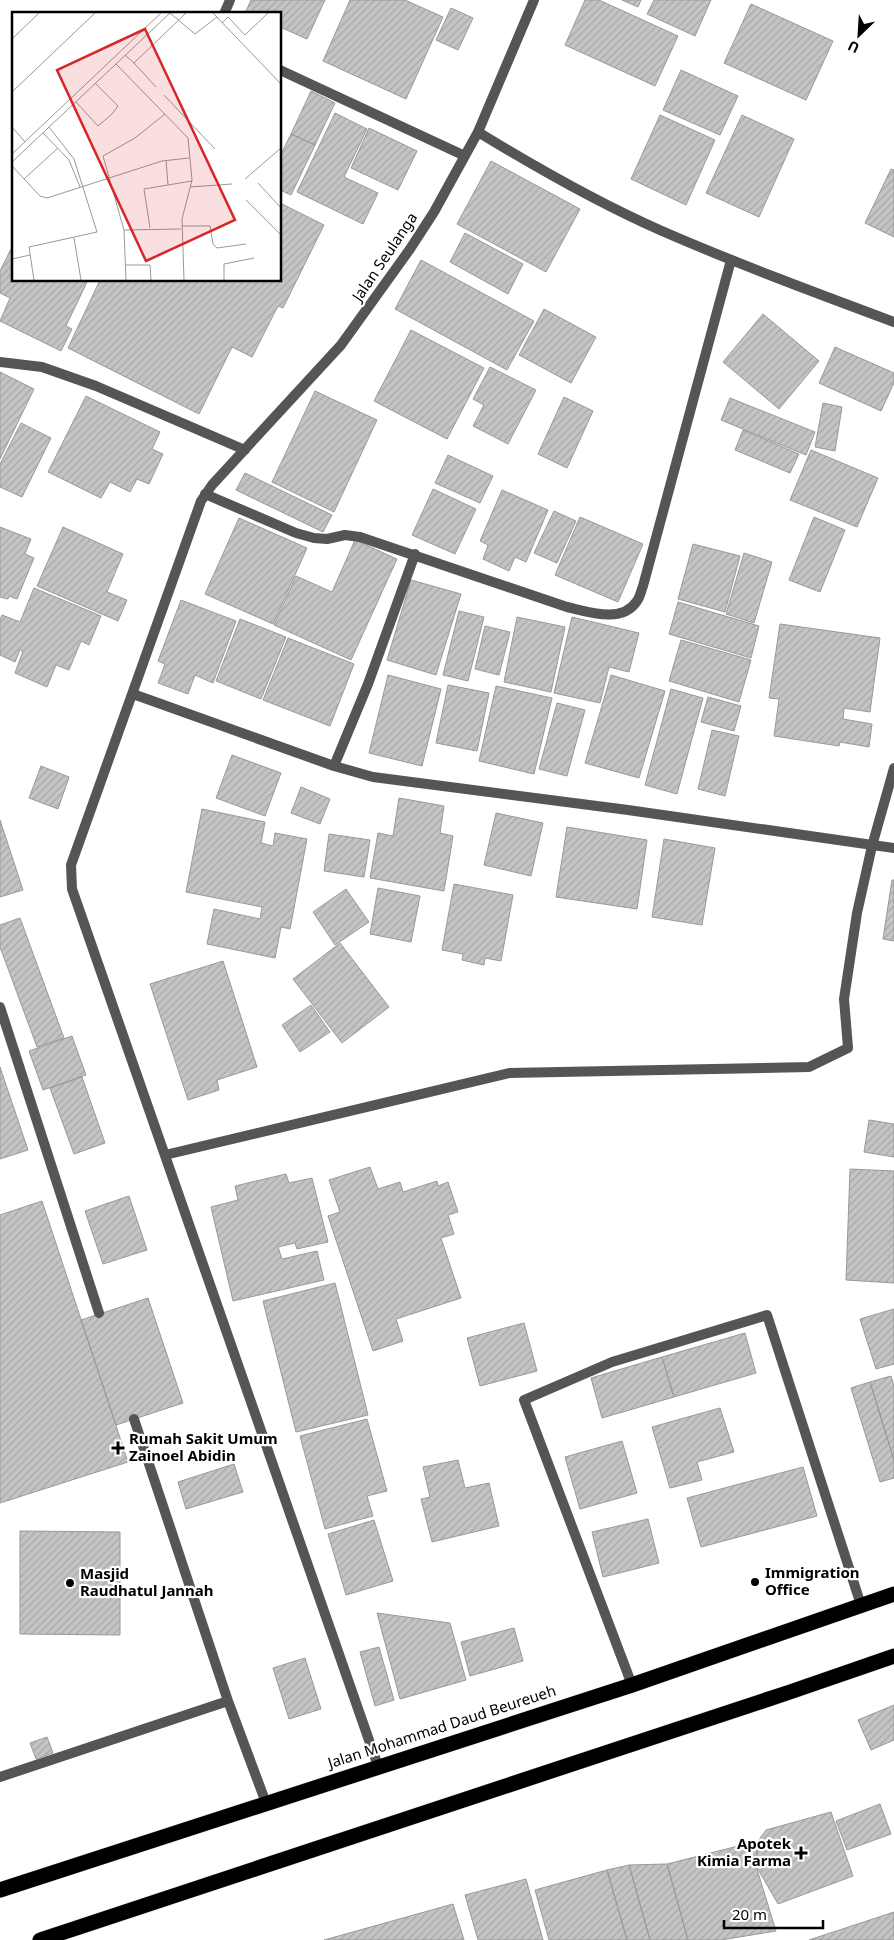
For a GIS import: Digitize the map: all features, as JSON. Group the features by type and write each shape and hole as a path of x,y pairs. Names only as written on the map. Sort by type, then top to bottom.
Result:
{"highway":[{"name":"Jalan Mohammad Daud Beureueh","path":"0,1890 632,1685 894,1594"},
{"path":"40,1940 894,1656"}],"street":[{"path":"225,12 230,0"},
{"name":"Jalan Seulanga","path":"205,494 341,345 434,212 478,132 534,0"},
{"path":"281,70 465,156"},
{"path":"478,132 598,200 660,230 731,260 894,322"},
{"path":"378,1766 72,889 71,865 78,841 205,494 296,533 327,539 345,535 360,536 567,607 598,614 618,614 630,609 638,600 643,586 731,260"},
{"path":"0,362 42,367 96,386 244,450"},
{"path":"334,766 368,684 415,554"},
{"path":"133,694 334,766 373,777 628,810 894,848"},
{"path":"165,1155 509,1073 808,1067 848,1048 844,999 857,913 872,846 894,768"},
{"path":"0,1007 99,1313"},
{"path":"632,1685 524,1400 612,1362 766,1315 861,1605"},
{"path":"134,1419 228,1700 266,1803"},
{"path":"0,1777 228,1700"}],"building":[{"path":"251,0 325,0 307,39 281,27 281,12 246,11"},
{"path":"350,0 405,0 443,17 406,99 323,61"},
{"path":"585,0 599,0 678,36 655,86 565,45"},
{"path":"622,0 641,0 638,7"},
{"path":"654,0 711,0 695,36 647,14"},
{"path":"751,4 833,41 806,100 724,63"},
{"path":"451,8 473,18 458,50 436,40"},
{"path":"681,70 738,96 720,135 663,110"},
{"path":"311,91 335,103 315,145 291,134"},
{"path":"335,113 367,129 344,177 378,193 363,224 297,192"},
{"path":"660,115 715,140 686,205 631,179"},
{"path":"742,115 794,139 759,217 706,193"},
{"path":"369,128 417,151 398,190 351,168"},
{"path":"291,134 315,145 291,195 281,190 281,154"},
{"path":"491,161 580,209 546,272 457,224"},
{"path":"891,169 894,170 894,237 865,223"},
{"path":"281,204 324,225 283,308 278,306 252,357 232,347 199,414 68,348 100,281 281,281"},
{"path":"465,233 523,264 508,294 450,262"},
{"path":"12,247 12,281 88,281 66,326 72,329 61,351 0,321 10,298 0,293 0,271"},
{"path":"421,260 534,321 507,370 395,309"},
{"path":"544,309 596,337 571,383 519,355"},
{"path":"763,314 819,361 779,409 723,362"},
{"path":"411,330 484,368 447,439 374,401"},
{"path":"835,347 894,373 894,383 881,411 819,383"},
{"path":"490,367 536,390 508,444 473,426 484,405 473,399"},
{"path":"0,372 34,389 0,459"},
{"path":"315,391 377,420 334,512 272,482"},
{"path":"86,396 160,432 152,449 163,454 149,484 137,479 130,492 110,482 101,498 48,472"},
{"path":"564,397 593,411 567,468 538,454"},
{"path":"730,398 815,432 806,455 721,420"},
{"path":"823,403 842,407 835,451 815,447"},
{"path":"21,423 51,438 22,497 0,487 0,464"},
{"path":"743,430 799,454 790,473 735,450"},
{"path":"811,450 878,478 857,527 790,500"},
{"path":"448,455 493,476 480,503 435,483"},
{"path":"245,473 332,515 323,532 236,490"},
{"path":"433,489 476,509 455,554 412,535"},
{"path":"502,490 548,510 526,562 515,557 509,571 483,559 488,545 480,541"},
{"path":"554,511 576,521 557,563 534,553"},
{"path":"580,517 643,544 618,602 555,575"},
{"path":"814,517 845,530 820,592 789,580"},
{"path":"239,518 307,548 273,624 205,594"},
{"path":"0,527 31,539 25,554 34,558 17,599 9,596 8,599 0,597"},
{"path":"63,527 123,554 107,592 127,600 118,621 37,586"},
{"path":"355,540 397,559 351,660 274,625 296,576 332,592"},
{"path":"693,544 740,556 725,612 678,599"},
{"path":"744,553 772,562 754,623 726,614"},
{"path":"411,580 461,594 436,675 387,660"},
{"path":"34,588 101,616 89,645 81,641 69,670 56,665 47,687 15,673 23,651 20,650 15,662 0,655 0,620 2,615 20,622"},
{"path":"181,600 236,621 213,683 195,675 188,694 158,683 165,664 158,661"},
{"path":"678,602 759,626 751,658 669,634"},
{"path":"459,611 484,617 468,681 443,675"},
{"path":"517,617 565,627 551,692 504,682"},
{"path":"572,617 639,633 629,672 609,667 600,703 554,693"},
{"path":"240,619 286,637 261,699 216,681"},
{"path":"780,624 880,638 870,712 844,708 843,719 872,724 869,747 840,742 839,746 774,736 779,699 769,698"},
{"path":"485,626 510,632 499,675 475,669"},
{"path":"288,638 354,664 330,726 263,700"},
{"path":"681,640 751,660 739,702 669,681"},
{"path":"388,675 441,689 422,766 369,753"},
{"path":"611,675 665,691 639,778 585,763"},
{"path":"448,685 489,693 477,751 436,743"},
{"path":"496,686 552,698 534,774 479,761"},
{"path":"671,689 703,698 677,794 645,785"},
{"path":"708,697 741,706 734,731 701,722"},
{"path":"557,703 585,710 567,776 539,769"},
{"path":"712,730 739,736 725,796 698,789"},
{"path":"232,755 281,773 265,816 216,798"},
{"path":"41,766 69,777 58,809 29,798"},
{"path":"301,787 330,799 320,824 291,813"},
{"path":"399,798 444,806 440,833 453,836 444,891 370,878 378,833 393,836"},
{"path":"202,809 265,822 261,843 273,846 275,833 307,839 290,929 281,927 275,958 207,944 214,909 260,919 262,907 186,892"},
{"path":"496,813 543,823 531,876 484,865"},
{"path":"0,820 23,890 0,897"},
{"path":"567,827 647,840 637,909 556,897"},
{"path":"329,834 370,840 364,877 324,871"},
{"path":"664,839 715,848 702,925 652,917"},
{"path":"892,880 894,880 894,941 883,939"},
{"path":"454,884 513,895 501,961 485,958 484,965 462,960 463,954 442,950"},
{"path":"378,888 420,896 411,942 370,934"},
{"path":"346,889 369,922 335,945 313,912"},
{"path":"20,918 64,1038 37,1047 0,947 0,925"},
{"path":"340,943 389,1007 342,1043 293,979"},
{"path":"223,961 257,1067 217,1080 219,1090 188,1100 150,984"},
{"path":"311,1005 330,1032 300,1052 282,1025"},
{"path":"72,1036 86,1075 43,1090 29,1051"},
{"path":"0,1067 28,1150 0,1159"},
{"path":"82,1077 105,1143 74,1154 50,1088"},
{"path":"869,1120 894,1124 894,1157 864,1152"},
{"path":"370,1167 378,1189 400,1182 403,1192 437,1181 438,1186 448,1182 458,1212 448,1215 454,1234 441,1238 461,1298 396,1319 403,1341 373,1351 328,1216 340,1212 329,1180"},
{"path":"850,1169 894,1171 894,1283 846,1280"},
{"path":"286,1174 289,1183 312,1178 328,1242 297,1249 295,1243 278,1247 282,1259 317,1251 324,1280 233,1301 211,1207 238,1200 235,1186"},
{"path":"129,1196 147,1250 103,1264 85,1211"},
{"path":"42,1201 128,1462 0,1503 0,1215"},
{"path":"335,1283 368,1415 296,1432 263,1301"},
{"path":"148,1298 183,1403 116,1425 81,1320"},
{"path":"894,1309 894,1364 876,1369 860,1319"},
{"path":"524,1323 537,1371 480,1386 467,1338"},
{"path":"745,1333 756,1373 674,1397 662,1357"},
{"path":"662,1357 674,1397 602,1418 591,1378"},
{"path":"891,1376 894,1386 894,1460 870,1382"},
{"path":"870,1382 894,1460 894,1478 880,1482 851,1388"},
{"path":"720,1408 734,1452 697,1462 702,1480 670,1488 652,1427"},
{"path":"367,1419 387,1491 367,1496 373,1516 325,1529 300,1436"},
{"path":"622,1441 637,1493 580,1509 565,1457"},
{"path":"458,1460 465,1488 489,1483 499,1526 432,1542 421,1499 430,1497 423,1467"},
{"path":"234,1464 243,1492 186,1509 178,1482"},
{"path":"803,1467 817,1516 701,1547 687,1498"},
{"path":"648,1519 659,1563 603,1577 592,1532"},
{"path":"374,1520 393,1581 346,1595 328,1534"},
{"name":"Masjid Raudhatul Jannah","path":"20,1531 120,1532 120,1635 20,1634"},
{"path":"377,1613 450,1623 466,1680 400,1699"},
{"path":"514,1628 523,1661 470,1676 461,1642"},
{"path":"379,1647 394,1700 375,1706 360,1652"},
{"path":"305,1658 321,1709 289,1719 273,1668"},
{"path":"894,1705 894,1740 871,1750 858,1720"},
{"path":"47,1737 53,1753 36,1759 30,1743"},
{"path":"880,1804 891,1834 847,1850 836,1821"},
{"name":"Apotek Kimia Farma","path":"831,1812 853,1876 778,1904 756,1866 758,1841 766,1830"},
{"path":"758,1841 756,1866 776,1931 721,1940 688,1940 667,1864"},
{"path":"667,1864 688,1940 650,1940 629,1865"},
{"path":"629,1865 650,1940 627,1940 607,1870"},
{"path":"607,1870 627,1940 549,1940 535,1890"},
{"path":"526,1879 543,1940 478,1940 465,1895"},
{"path":"453,1904 464,1940 324,1940"},
{"path":"894,1912 894,1940 809,1940"}],"place":[{"name":"Rumah Sakit Umum Zainoel Abidin","path":"118,1448"},
{"name":"Immigration Office","path":"755,1582"},
{"name":"Masjid Raudhatul Jannah","path":"70,1583"},
{"name":"Apotek Kimia Farma","path":"801,1853"}]}
